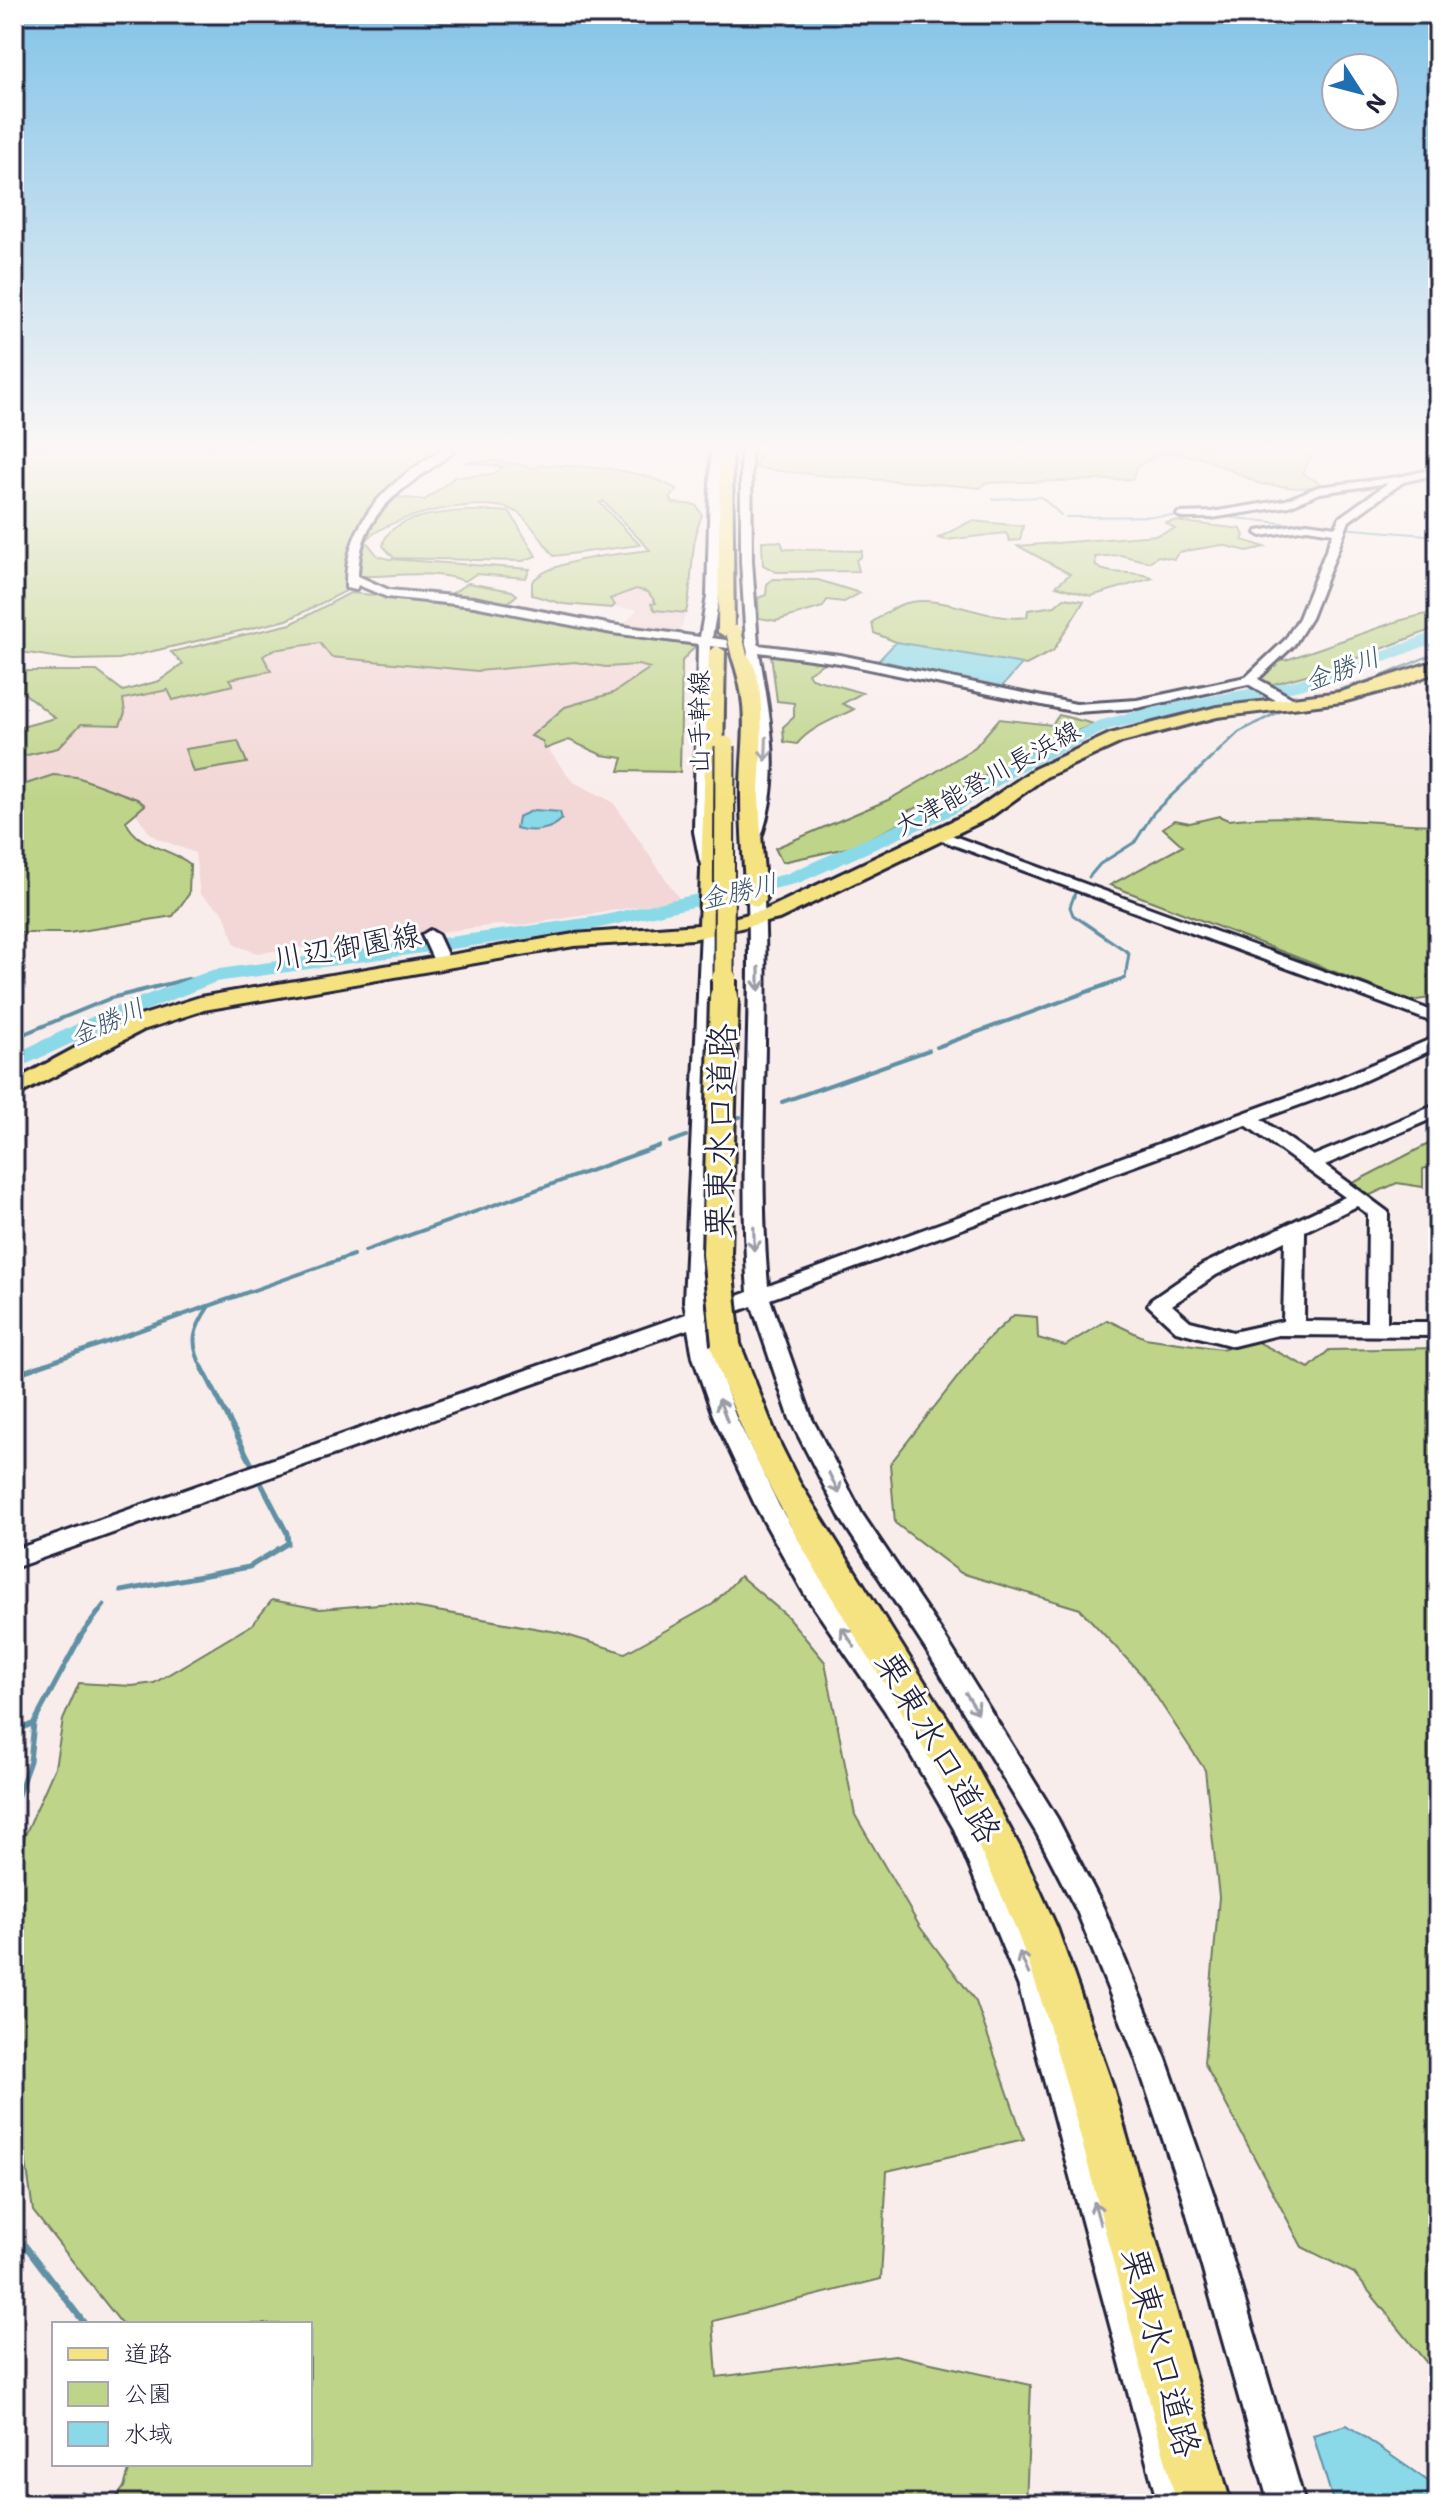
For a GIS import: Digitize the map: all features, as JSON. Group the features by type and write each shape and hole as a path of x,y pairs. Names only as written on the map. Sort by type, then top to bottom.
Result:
{"highway":[{"name":"栗東水口道路","path":"724,997 718,1290 712,1331 755,1432 800,1520 911,1690 975,1800 1020,1891 1063,2000 1098,2114 1204,2504"}],"main road":[{"name":"山手幹線","path":"724,997 726,566"},
{"path":"709,922 708,862 728,643 726,592"},
{"path":"728,643 750,685 755,718 750,794 757,910"},
{"name":"大津能登川長浜線","path":"709,922 757,910 791,909 820,890 995,806 1063,760 1116,738 1188,718 1287,701 1342,697 1438,665"},
{"name":"川辺御園線","path":"14,1090 135,1025 200,1004 574,940 671,937 709,922"}],"street":[{"path":"351,566 352,588 356,590 474,602 612,629 840,659 1052,704 1092,709 1137,704 1253,682 1290,642 1305,618 1324,566"},
{"path":"715,566 713,596 728,643"},
{"path":"728,643 735,566"},
{"path":"1253,682 1287,701"},
{"path":"940,835 1438,1019"},
{"path":"757,910 754,1237 759,1296 801,1419 853,1519 934,1641 1039,1813 1089,1907 1151,2059 1197,2193 1287,2504"},
{"path":"709,922 695,1286 712,1331 704,1357 724,1415 768,1507 813,1586 894,1704 965,1824 1034,1987 1176,2504"},
{"path":"430,935 442,961"},
{"path":"14,1559 712,1331 759,1296 1248,1118 1438,1041"},
{"path":"1420,1049 1438,1060"},
{"path":"1312,1164 1438,1109"},
{"path":"1248,1118 1378,1212 1377,1330"},
{"path":"1358,1198 1209,1270 1158,1305 1183,1326 1233,1339 1278,1328 1438,1329"},
{"path":"1293,1328 1295,1230"}],"shaded area":[{"path":"636,589 648,592 656,603 655,610 686,613 682,627 673,635 621,628 637,609 612,608 615,604 610,599"},
{"path":"320,643 332,657 478,671 575,662 606,667 638,665 652,668 613,693 589,698 560,711 542,741 572,781 613,802 680,900 517,926 498,925 257,953 235,945 224,913 200,894 195,853 156,838 148,831 135,812 137,799 66,775 53,775 14,788 14,758 58,748 81,724 103,726 122,699 168,690 232,685 228,679 271,671 263,656 272,650"}],"green space":[{"path":"14,566 349,566 349,588 287,620 119,659 73,660 14,651"},
{"path":"356,566 481,566 530,569 526,578 476,574 465,581 425,574 357,576"},
{"path":"692,566 686,613 655,610 651,604 656,603 648,592 636,589 610,599 615,605 612,608 563,604 532,595 532,582 554,568"},
{"path":"764,566 858,566 859,571 776,572"},
{"path":"1054,566 1096,566 1153,578 1091,596 1056,586 1070,574"},
{"path":"773,579 818,580 860,593 844,602 827,600 823,607 776,621 759,618 758,598 766,595 767,584"},
{"path":"468,583 512,591 517,595 506,604 448,596"},
{"path":"350,593 454,602 534,614 588,628 698,643 682,661 680,772 619,771 623,758 602,755 569,740 545,749 542,741 531,736 565,707 613,693 650,668 638,665 606,667 575,662 478,671 331,657 320,643 273,650 263,656 271,671 229,679 233,685 173,700 168,690 123,699 125,713 120,725 81,724 58,748 14,758 14,729 55,718 14,685 14,671 97,671 123,691 159,681 183,664 171,652 291,624"},
{"path":"1064,598 1084,601 1053,651 1026,665 896,642 874,633 872,622 900,605 916,601 931,601 1011,618 1027,617 1028,610 1055,606"},
{"path":"1438,611 1438,627 1335,667 1266,686 1260,683 1265,671 1279,659 1286,660 1398,621"},
{"path":"771,654 827,661 808,673 811,678 862,693 842,704 854,709 816,728 797,744 784,742 783,727 794,717 794,703 777,701"},
{"path":"1059,715 1094,724 905,812 902,823 852,847 782,862 775,848 888,800 923,780 975,747 999,719 1052,725"},
{"path":"238,741 247,763 193,772 185,749"},
{"path":"53,775 77,777 137,799 145,805 126,821 131,830 146,842 190,864 189,894 173,916 69,933 14,933 14,788"},
{"path":"1219,816 1228,820 1306,818 1438,825 1438,997 1410,1001 1110,885 1183,846 1163,828 1175,820 1190,823"},
{"path":"1438,1139 1438,1164 1423,1169 1423,1187 1397,1183 1368,1196 1351,1184"},
{"path":"1014,1315 1037,1317 1038,1338 1065,1346 1107,1320 1145,1338 1221,1349 1256,1341 1309,1368 1329,1350 1438,1348 1438,2377 1354,2273 1302,2247 1204,2063 1219,1897 1205,1770 1142,1675 1080,1609 961,1573 895,1523 890,1464 985,1342"},
{"path":"740,1576 787,1616 825,1662 855,1815 920,1927 976,2002 1024,2139 887,2171 881,2279 713,2321 717,2377 895,2355 1031,2385 1026,2504 112,2504 124,2487 130,2466 312,2466 312,2322 120,2322 33,2211 14,2079 14,1860 55,1767 63,1720 79,1683 132,1686 154,1683 253,1624 272,1600 320,1609 391,1603 557,1632 625,1653 713,1604"}],"water":[{"path":"896,642 1022,664 1000,689 879,660"},
{"path":"534,810 560,812 562,819 541,830 516,828 518,817"},
{"path":"1347,2425 1438,2488 1438,2504 1334,2504 1313,2435"}],"waterway":[{"name":"金勝川","path":"14,1063 112,1016 212,976 600,922 792,879 949,809 1017,766 1104,725 1157,711 1294,686 1358,667 1438,635"},
{"path":"1374,679 1438,652"},
{"path":"1336,691 1374,679"},
{"path":"1370,681 1374,679"},
{"path":"1089,877 1100,864 1135,842 1154,812 1239,732 1288,707"},
{"path":"1075,893 1070,907 1073,915 1129,953 1125,978 1117,981"},
{"name":"金勝川","path":"184,980 212,976"},
{"path":"184,980 188,979"},
{"path":"937,1047 1122,979"},
{"path":"14,1038 111,998 184,980"},
{"path":"177,981 184,980"},
{"path":"782,1102 929,1050"},
{"path":"730,1120 740,1117"},
{"path":"670,1142 686,1136"},
{"path":"365,1251 659,1146"},
{"path":"203,1369 196,1352 195,1337 199,1322 209,1306 353,1255"},
{"path":"31,1369 208,1306"},
{"path":"14,1375 37,1367"},
{"path":"203,1369 253,1467"},
{"path":"121,1591 249,1567 288,1543 287,1533 262,1485"},
{"path":"34,1723 82,1634 104,1605"},
{"path":"14,1732 34,1723"},
{"path":"14,1806 30,1761 34,1723"},
{"path":"14,2231 83,2322"},
{"path":"77,2504 83,2494"}]}
